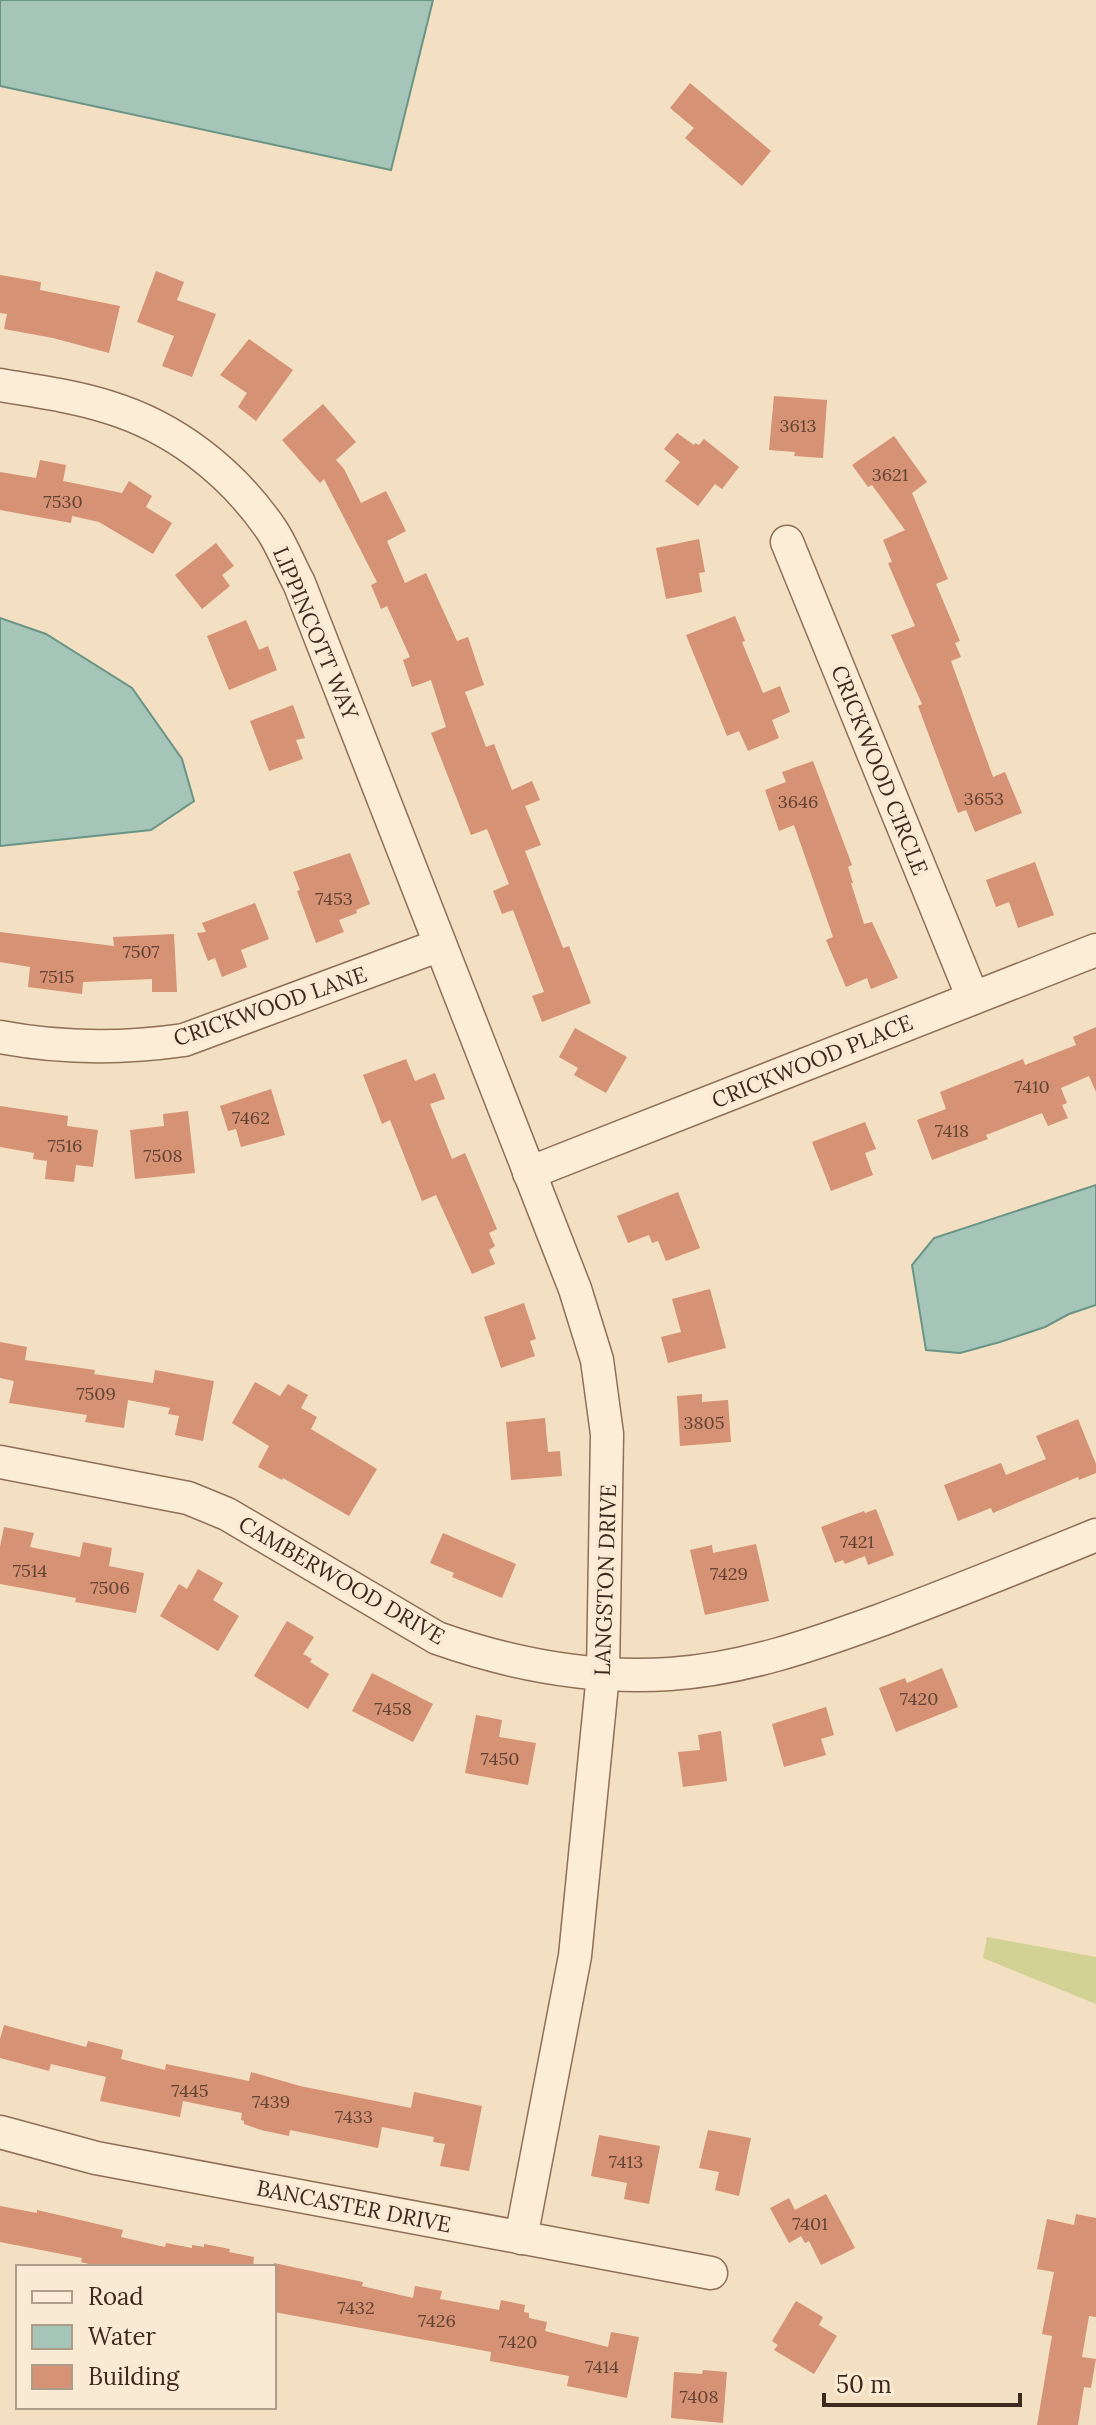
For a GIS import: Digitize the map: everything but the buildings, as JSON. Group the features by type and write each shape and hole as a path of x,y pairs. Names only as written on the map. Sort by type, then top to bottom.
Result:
{"street":[{"name":"LIPPINCOTT WAY","path":"0,385 100,404 144,420 187,444 233,483 258,510 299,583 440,945"},
{"name":"CRICKWOOD CIRCLE","path":"787,542 973,998"},
{"name":"CRICKWOOD LANE","path":"0,1037 96,1048 146,1046 184,1040 440,945"},
{"name":"LANGSTON DRIVE","path":"440,945 579,1300 601,1384 608,1459 603,1674 575,1956 521,2238"},
{"name":"CRICKWOOD PLACE","path":"529,1173 1096,950"},
{"name":"CAMBERWOOD DRIVE","path":"0,1462 188,1498 227,1514 437,1638 465,1648 556,1668 603,1674 693,1672 766,1659 805,1648 952,1594 1096,1535"},
{"name":"BANCASTER DRIVE","path":"0,2132 96,2158 711,2273"}],"green space":[{"path":"987,1937 1096,1957 1096,2004 983,1958"}],"water":[{"path":"0,0 433,0 391,170 0,86"},
{"path":"0,618 46,634 132,688 182,759 194,801 151,830 0,846"},
{"path":"1096,1185 1096,1305 1069,1314 1045,1327 960,1353 926,1350 912,1265 934,1238"}]}
